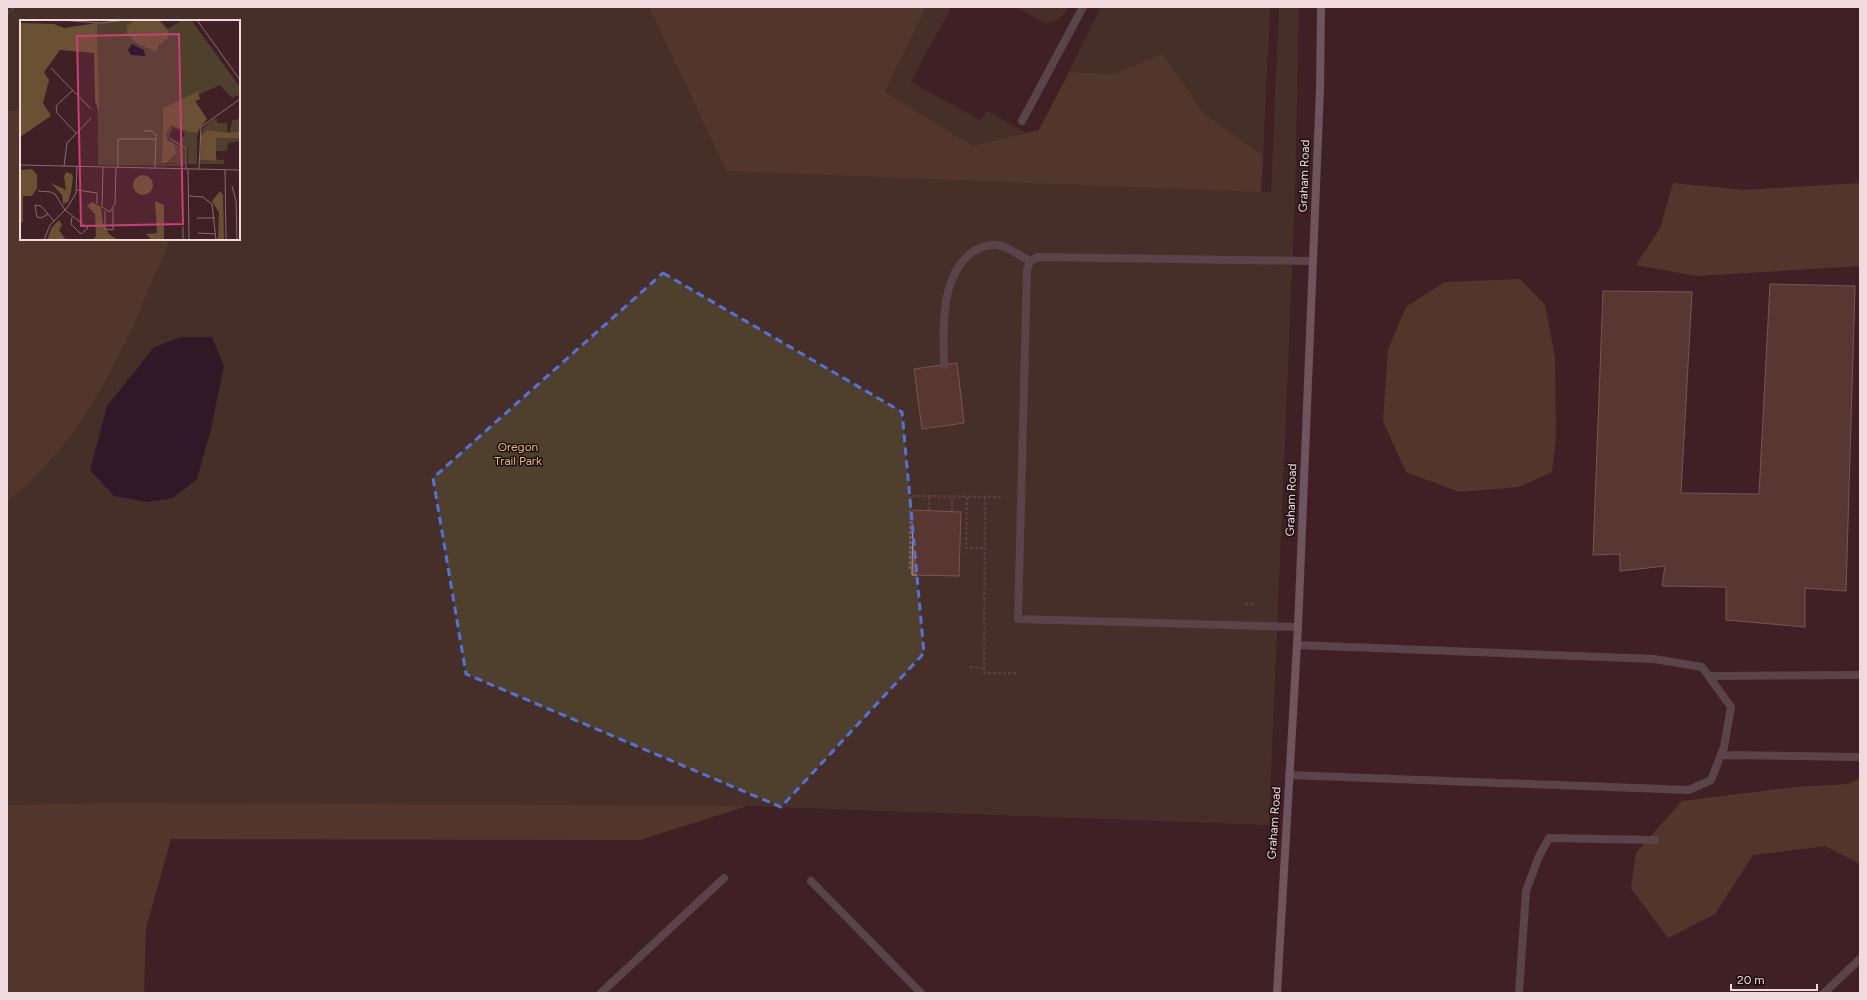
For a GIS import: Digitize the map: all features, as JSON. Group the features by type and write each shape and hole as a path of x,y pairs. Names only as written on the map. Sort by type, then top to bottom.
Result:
{"main road":[{"name":"Graham Road","path":"1277,993 1298,627 1320,89 1321,7"}],"lane":[{"path":"1022,122 1083,7"},
{"path":"944,365 943,332 946,307 951,283 957,268 977,249 988,245 999,245 1030,261"},
{"path":"1298,627 1018,619 1027,270 1030,261 1038,257 1313,261"},
{"path":"1289,775 1689,790 1711,780 1724,747 1731,707 1702,667 1654,659 1296,645"},
{"path":"1709,676 1860,675"},
{"path":"1721,755 1860,757"},
{"path":"1519,993 1526,891 1539,856 1549,838 1655,840"},
{"path":"601,993 724,878"},
{"path":"811,882 921,993"},
{"path":"1824,993 1860,959"}],"path":[{"path":"7,13 16,7"},
{"path":"910,569 911,496 1021,497"},
{"path":"929,497 929,511"},
{"path":"952,497 952,511"},
{"path":"967,497 966,548 984,548"},
{"path":"985,497 984,673 1017,673"},
{"path":"970,667 984,668"}],"highlighted area":[{"path":"663,273 902,412 924,653 781,807 466,674 433,478"}],"green space":[{"name":"Oregon Trail Park","path":"7,7 649,7 726,171 1271,192 1279,7 1299,7 1295,193 1269,825 747,806 97,803 7,805"},
{"path":"926,7 951,7 911,82 980,120 987,111 1026,133 973,146 885,92"},
{"path":"1016,7 1069,7 1059,19 1046,24"},
{"path":"1101,7 1270,7 1263,156 1204,115 1163,54 1113,74 1069,72"}],"shaded area":[{"path":"649,7 926,7 885,92 973,146 1039,130 1069,72 1113,74 1163,54 1204,114 1263,156 1261,192 726,171"},
{"path":"7,111 20,111 20,240 170,240 123,346 85,415 62,447 36,475 7,501"},
{"path":"1673,183 1744,190 1860,183 1860,266 1696,276 1636,265 1660,228"},
{"path":"1520,279 1545,305 1555,357 1556,437 1552,472 1519,487 1460,492 1406,472 1383,421 1388,350 1406,307 1445,282"},
{"path":"182,337 212,337 224,366 211,429 197,479 173,498 147,502 114,496 90,470 107,406 154,347"},
{"path":"1860,778 1860,864 1825,846 1753,855 1715,914 1668,938 1631,888 1636,853 1682,801 1794,787 1848,784"},
{"path":"97,803 747,806 640,840 171,839 146,928 144,993 7,993 7,805"}],"building":[{"path":"1770,284 1855,286 1846,591 1805,588 1805,627 1726,620 1726,587 1662,586 1665,566 1620,571 1620,554 1593,555 1603,291 1692,292 1681,493 1759,494"},
{"path":"957,363 964,423 922,429 914,369"},
{"path":"913,510 961,512 959,576 912,575"}]}
